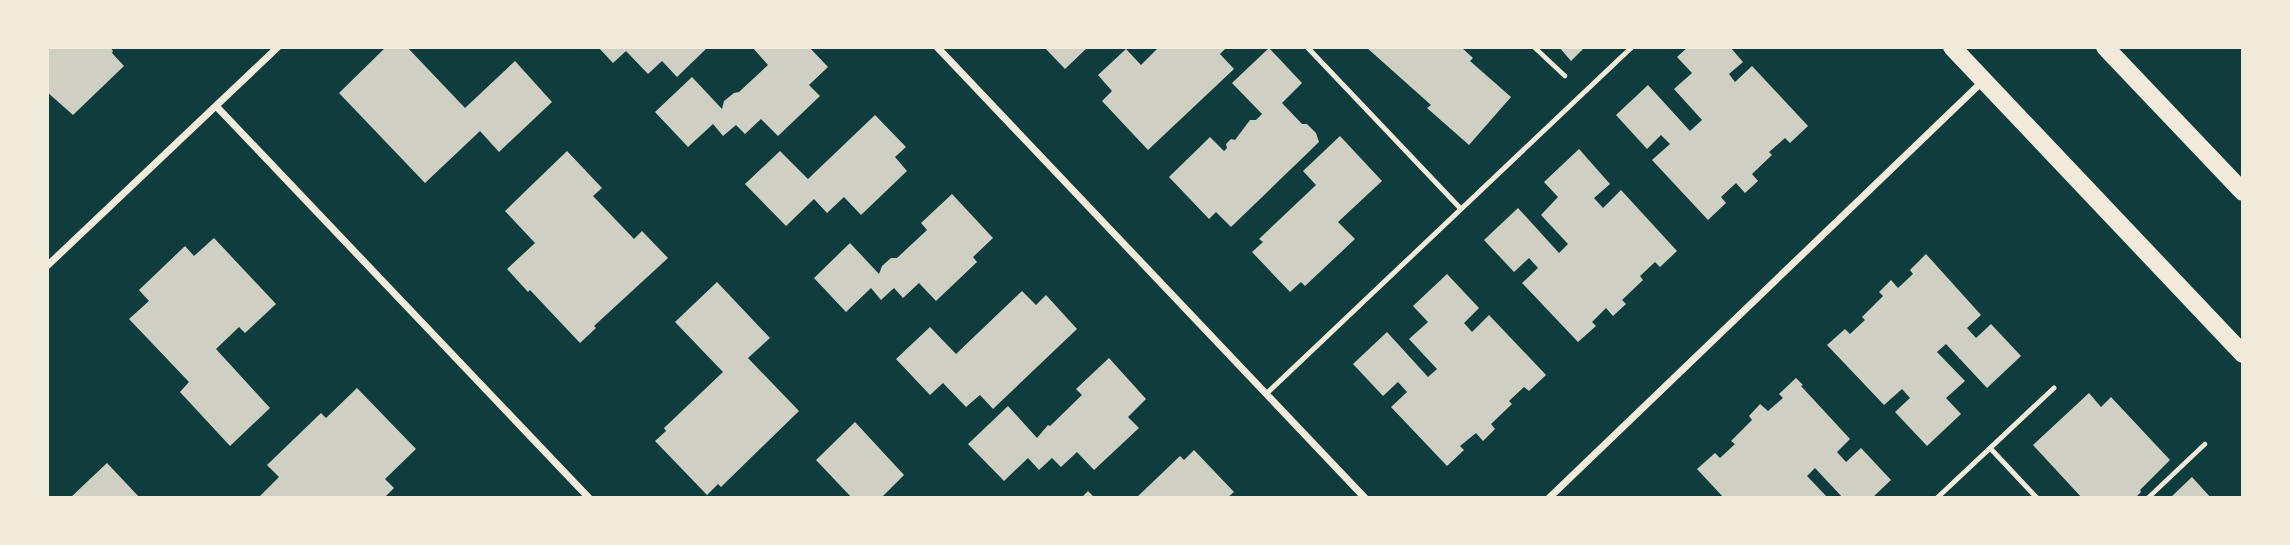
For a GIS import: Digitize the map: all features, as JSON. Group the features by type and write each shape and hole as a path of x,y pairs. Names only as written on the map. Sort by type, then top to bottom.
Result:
{"main road":[{"path":"1952,47 2243,354"},
{"path":"2105,47 2243,191"}],"street":[{"path":"47,266 278,47"},
{"path":"937,47 1365,498"},
{"path":"1549,498 1984,80"},
{"path":"216,106 589,498"}],"lane":[{"path":"1307,47 1461,209"},
{"path":"1266,394 1632,47"},
{"path":"1937,498 2054,387"},
{"path":"1990,448 2037,498"}],"path":[{"path":"1534,47 1583,93"},
{"path":"2148,498 2205,444"}],"building":[{"path":"47,47 110,47 124,66 73,115 47,92"},
{"path":"386,47 407,47 465,108 515,61 552,102 499,152 480,131 425,183 339,93"},
{"path":"598,47 708,47 677,77 662,61 648,74 626,51 613,63"},
{"path":"752,47 809,47 828,67 809,85 820,96 778,136 761,119 745,134 736,125 723,136 713,124 688,147 655,112 692,77 722,109 724,101 739,92 768,65"},
{"path":"1044,47 1088,47 1065,69"},
{"path":"1159,47 1227,47 1220,54 1234,69 1148,150 1102,101 1112,91 1098,75 1126,49 1141,65"},
{"path":"1366,47 1461,47 1473,58 1470,61 1511,97 1469,145 1427,108 1431,105"},
{"path":"1559,47 1585,47 1571,61"},
{"path":"1688,47 1730,47 1743,62 1729,74 1735,82 1752,66 1808,126 1790,143 1785,138 1769,152 1772,155 1752,174 1758,181 1745,193 1736,183 1721,197 1726,203 1708,220 1652,160 1670,144 1661,135 1647,149 1616,115 1648,85 1690,131 1702,120 1674,89 1692,73 1677,57"},
{"path":"1269,48 1302,83 1282,103 1302,124 1307,124 1316,133 1319,142 1231,227 1216,212 1209,219 1169,177 1210,137 1224,151 1226,144 1231,139 1235,140 1250,120 1256,120 1262,114 1232,83"},
{"path":"875,115 906,147 895,157 907,171 861,215 844,197 827,213 814,199 786,226 745,184 780,151 808,179"},
{"path":"1340,136 1382,181 1338,222 1355,239 1305,286 1301,282 1290,292 1252,252 1263,242 1259,239 1316,185 1303,171"},
{"path":"1579,149 1610,184 1594,198 1603,208 1621,190 1677,251 1660,267 1655,262 1640,276 1643,280 1622,300 1626,304 1613,316 1606,308 1592,322 1596,326 1578,342 1522,283 1538,268 1529,258 1514,272 1484,240 1518,208 1559,253 1568,244 1541,215 1558,197 1544,182"},
{"path":"567,151 602,188 593,196 634,239 642,231 668,258 594,326 596,328 580,343 507,269 535,243 505,211"},
{"path":"952,194 993,238 973,257 977,262 936,301 919,283 903,298 894,288 881,300 871,288 846,312 814,278 850,243 879,274 882,266 891,258 897,258 927,230 921,223"},
{"path":"214,238 276,304 245,333 239,327 216,349 270,408 230,446 180,392 189,382 129,319 149,301 139,290 185,246 194,256"},
{"path":"1926,254 1981,315 1967,328 1976,338 1991,324 2021,356 1987,388 1946,344 1937,352 1965,381 1946,398 1961,414 1927,446 1895,412 1910,398 1902,389 1884,405 1827,345 1845,329 1850,334 1865,320 1862,317 1883,296 1879,292 1891,280 1898,288 1913,274 1910,270"},
{"path":"1447,274 1479,308 1464,323 1472,332 1489,315 1546,375 1529,391 1524,387 1509,401 1512,404 1491,424 1495,429 1483,441 1476,433 1460,446 1464,450 1447,466 1391,407 1407,392 1398,382 1383,396 1353,364 1387,332 1428,377 1437,369 1409,339 1428,322 1413,306"},
{"path":"717,282 770,338 748,358 799,411 721,487 718,484 707,495 655,441 666,431 664,428 723,372 675,322"},
{"path":"1022,291 1036,305 1046,295 1077,329 993,409 980,395 966,407 943,383 930,395 896,359 930,327 956,354"},
{"path":"1109,358 1146,399 1128,417 1139,428 1094,470 1077,452 1061,467 1052,458 1039,470 1028,458 1004,481 968,444 1008,406 1037,438 1082,395 1076,389"},
{"path":"1796,378 1850,439 1837,452 1846,462 1861,448 1891,480 1872,498 1843,498 1815,468 1807,476 1828,498 1724,498 1697,469 1715,453 1720,458 1735,444 1731,441 1752,420 1749,416 1760,404 1768,411 1783,398 1779,394"},
{"path":"357,388 416,449 385,479 394,488 384,498 258,498 279,477 267,465 321,413 326,418"},
{"path":"2089,393 2101,407 2111,397 2170,460 2135,498 2082,498 2033,445"},
{"path":"855,422 904,475 881,498 852,498 816,460"},
{"path":"1194,450 1234,492 1227,498 1136,498 1180,456 1184,460"},
{"path":"107,463 140,498 70,498"},
{"path":"2192,477 2211,498 2170,498"},
{"path":"1088,491 1095,498 1081,498"}]}
